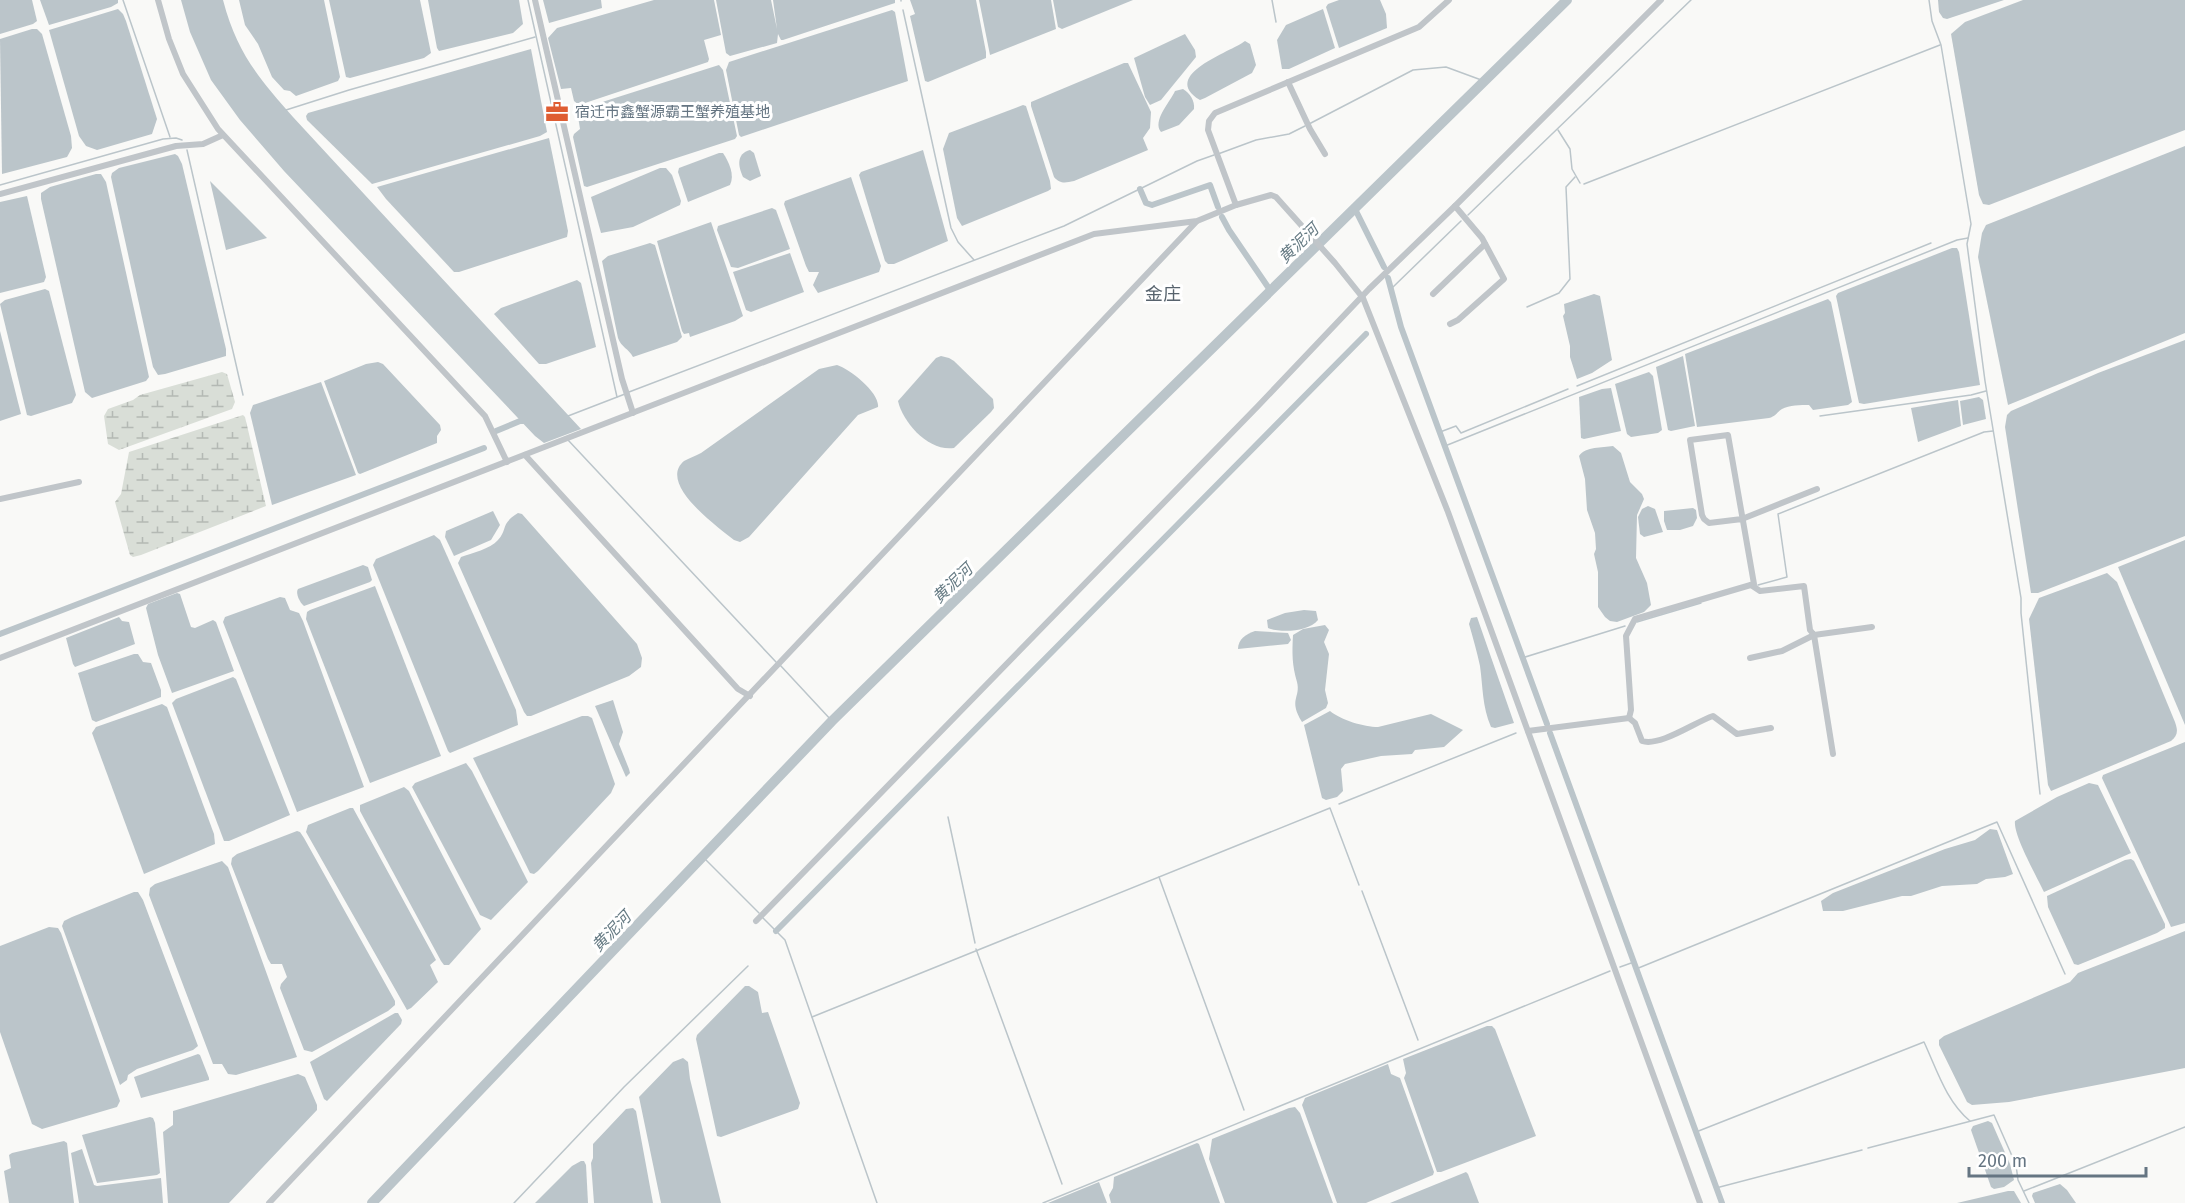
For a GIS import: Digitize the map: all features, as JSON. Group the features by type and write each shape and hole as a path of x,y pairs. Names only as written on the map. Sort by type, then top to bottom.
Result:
{"street":[{"path":"158,0 183,74 223,135 485,417 507,462"},
{"path":"535,0 633,413"},
{"path":"1236,205 1210,140 1209,121 1215,114 1419,27 1449,0"},
{"path":"756,921 1370,289 1661,0"},
{"path":"1288,82 1305,120 1325,154"},
{"path":"0,194 176,146 203,144 223,135"},
{"path":"0,658 1094,234 1197,221 1236,205 1271,195 1276,197 1335,263 1363,298 1448,512 1701,1203"},
{"path":"1450,324 1458,320 1504,279 1482,238 1455,206"},
{"path":"269,1203 1197,221"},
{"path":"1433,294 1485,244"},
{"path":"1629,718 1631,710 1626,636 1635,619 1754,584 1742,519 1728,435 1690,440 1704,519 1709,523 1742,519 1817,489"},
{"path":"525,455 738,689 750,696"},
{"path":"0,499 79,482"},
{"path":"1750,585 1760,591 1804,586 1833,754"},
{"path":"1750,658 1782,651 1814,635 1872,627"},
{"path":"1528,732 1629,718 1635,723 1642,741 1648,743 1684,730 1713,716 1737,734 1771,728"}],"green space":[{"path":"222,372 227,374 235,402 232,409 119,450 108,444 104,416 108,409 140,395"},
{"path":"243,415 266,506 141,555 133,557 130,555 115,502 121,494 129,452"}],"shaded area":[{"path":"0,0 32,0 37,21 0,34"},
{"path":"40,0 118,0 118,3 49,25"},
{"path":"181,0 223,0 242,50 269,89 581,429 544,443 535,436 284,171 240,120 211,80 190,32"},
{"path":"239,0 324,0 340,77 338,81 296,96 284,90 272,77 258,44 245,25"},
{"path":"329,0 420,0 431,53 424,58 350,78 346,77"},
{"path":"428,0 519,0 523,24 513,33 439,51"},
{"path":"543,0 601,0 602,8 549,23"},
{"path":"654,0 714,0 721,35 704,40 708,62 579,105 574,101 571,88 561,89 548,38 557,28"},
{"path":"716,0 771,0 777,29 773,0 895,0 895,3 783,40 778,34 777,43 730,56 726,53"},
{"path":"910,0 976,0 986,58 928,82 925,81 910,16 915,14"},
{"path":"979,0 1051,0 1056,29 990,55"},
{"path":"1053,0 1133,0 1062,29 1058,27"},
{"path":"1339,0 1380,0 1386,14 1387,28 1339,48 1326,7"},
{"path":"1938,0 2004,0 1947,19 1943,18 1939,12"},
{"path":"2023,0 2185,0 2185,130 1989,205 1983,204 1979,195 1951,34 1965,22"},
{"path":"118,9 126,21 157,119 152,134 97,150 86,146 79,136 49,30"},
{"path":"1323,9 1335,48 1289,69 1282,69 1277,40 1286,25"},
{"path":"892,10 895,12 908,81 741,137 739,135 726,70 729,62"},
{"path":"37,29 42,34 71,136 72,148 67,157 2,174 0,39"},
{"path":"1185,34 1195,50 1196,57 1161,100 1150,105 1145,97 1134,58"},
{"path":"1245,41 1250,44 1256,65 1252,73 1200,100 1190,91 1188,82 1193,73 1202,65"},
{"path":"531,49 547,132 540,136 372,184 307,120 308,113"},
{"path":"1128,63 1151,112 1150,128 1143,138 1148,150 1074,181 1058,181 1054,177 1031,102"},
{"path":"719,65 723,70 737,136 735,139 587,187 584,186 573,137 580,129 577,110"},
{"path":"1183,89 1192,98 1194,109 1179,125 1161,132 1160,117 1175,91"},
{"path":"1023,105 1026,106 1051,189 962,226 957,218 943,149 949,133"},
{"path":"549,138 568,231 567,237 459,272 454,272 377,187"},
{"path":"2185,146 2185,333 2008,405 1978,257 1982,233 1986,225"},
{"path":"750,150 754,153 761,176 750,181 743,177 739,161 742,154"},
{"path":"923,150 948,241 894,264 888,264 885,261 859,175 861,172"},
{"path":"723,153 731,169 730,185 688,202 678,172 679,168"},
{"path":"175,154 182,164 226,356 158,375 153,367 111,177 112,173 119,168"},
{"path":"660,168 666,168 672,175 681,201 680,205 633,227 601,233 591,197"},
{"path":"101,174 106,182 149,377 146,381 92,398 85,392 41,193 50,187"},
{"path":"851,177 881,266 879,272 818,293 813,285 819,272 809,272 784,204 785,201"},
{"path":"210,181 267,238 226,250"},
{"path":"27,196 46,277 44,282 0,293 0,202"},
{"path":"772,208 776,210 790,249 738,268 731,267 717,230 718,226"},
{"path":"711,222 743,316 690,337 689,333 684,334 682,331 657,241"},
{"path":"650,243 655,245 682,337 677,342 633,357 618,338 602,261 608,256"},
{"path":"1957,248 1959,252 1980,385 1859,403 1836,296 1838,293"},
{"path":"790,253 804,292 751,312 746,310 733,272"},
{"path":"577,280 581,283 596,347 546,364 539,364 494,314 501,308"},
{"path":"45,289 49,291 76,395 72,403 31,416 27,415 0,304 5,300"},
{"path":"1594,294 1600,296 1612,360 1592,373 1577,379 1570,357 1570,346 1563,316 1564,304"},
{"path":"1828,299 1831,302 1852,402 1848,405 1813,410 1809,405 1792,406 1782,409 1769,418 1697,427 1685,354"},
{"path":"0,331 21,414 0,421"},
{"path":"2185,340 2185,536 2038,593 2031,593 2005,427 2007,415 2011,411 2098,373"},
{"path":"941,356 954,361 993,399 994,408 991,412 954,448 935,445 918,434 905,418 898,401 936,358"},
{"path":"1683,356 1695,426 1671,431 1668,430 1656,367"},
{"path":"378,362 383,364 440,425 441,430 437,436 437,443 360,474 324,381 366,364"},
{"path":"837,365 863,382 874,395 878,407 858,415 749,537 740,542 734,540 704,515 684,493 678,481 678,470 684,461 701,453 819,369"},
{"path":"1649,372 1653,376 1662,430 1658,433 1631,437 1627,434 1615,384"},
{"path":"321,382 356,475 272,505 250,413 253,405"},
{"path":"1611,388 1621,431 1581,438 1579,397"},
{"path":"1979,397 1983,400 1986,419 1963,425 1960,401"},
{"path":"1958,400 1961,426 1918,442 1911,408"},
{"path":"1613,446 1621,453 1630,482 1644,499 1637,515 1636,558 1647,583 1651,605 1644,612 1617,622 1610,621 1598,607 1598,572 1594,554 1595,533 1587,510 1585,479 1579,456 1590,449"},
{"path":"1648,506 1655,509 1663,532 1644,537 1640,534 1638,517 1642,509"},
{"path":"1693,508 1696,510 1697,518 1693,526 1680,530 1667,530 1664,511"},
{"path":"493,511 500,525 491,540 454,556 445,537 446,531"},
{"path":"518,513 522,514 637,644 642,658 641,667 629,676 531,716 527,716 524,712 458,563 461,557 495,543 501,536 506,523"},
{"path":"434,535 440,540 516,710 518,725 450,753 373,565 376,559"},
{"path":"2185,540 2185,725 2118,567"},
{"path":"363,565 368,567 372,580 370,582 304,606 300,600 298,589"},
{"path":"2107,573 2117,582 2175,722 2177,733 2171,741 2051,791 2048,785 2029,619 2039,598"},
{"path":"375,586 441,756 370,783 306,619 307,612 310,610"},
{"path":"177,593 180,594 191,627 195,628 213,620 216,622 234,671 172,693 158,655 146,608 148,604"},
{"path":"280,597 285,598 290,610 299,613 303,621 364,787 297,812 223,622 225,617"},
{"path":"1316,611 1318,620 1314,624 1294,630 1280,631 1268,628 1267,620 1285,613"},
{"path":"119,617 122,621 129,622 135,644 75,667 66,638"},
{"path":"1477,617 1514,723 1495,728 1491,727 1486,712 1480,666 1469,624 1471,618"},
{"path":"1325,625 1329,630 1324,642 1329,654 1325,690 1328,703 1326,708 1302,722 1295,703 1298,687 1294,670 1293,635 1303,629"},
{"path":"1255,631 1288,633 1291,640 1288,644 1238,649 1243,637"},
{"path":"138,654 143,662 151,663 161,690 161,697 96,722 92,720 78,673"},
{"path":"233,677 236,679 290,815 229,841 224,841 172,703 176,699"},
{"path":"613,700 623,732 619,744 630,773 626,777 595,706"},
{"path":"162,704 167,707 214,834 215,844 144,874 92,733 96,727"},
{"path":"1330,711 1353,722 1378,727 1431,714 1463,730 1444,747 1415,750 1412,754 1381,756 1345,764 1341,769 1343,791 1337,797 1326,800 1322,798 1304,725"},
{"path":"582,716 592,718 615,784 611,793 538,871 534,874 530,873 473,758"},
{"path":"2185,742 2185,923 2171,927 2102,778 2103,775"},
{"path":"466,763 528,882 491,920 480,915 412,787 415,783"},
{"path":"2089,783 2098,785 2131,853 2044,892 2021,846 2015,821 2057,797"},
{"path":"404,787 409,791 481,929 449,965 444,965 441,961 360,811 360,805"},
{"path":"353,808 436,960 430,965 438,982 407,1010 306,832 308,825"},
{"path":"1990,829 1997,830 2013,874 1986,879 1977,884 1942,886 1911,896 1902,896 1843,911 1823,911 1821,901 1833,893 1945,849 1975,840"},
{"path":"297,831 304,838 395,1001 395,1005 388,1011 312,1052 304,1050 280,988 287,977 282,964 271,964 268,959 231,864 232,858 237,854"},
{"path":"2131,859 2134,861 2165,928 2078,965 2074,964 2048,907 2047,896"},
{"path":"222,861 228,867 297,1057 236,1075 228,1074 222,1064 213,1064 149,895 150,888 155,884"},
{"path":"138,892 143,900 198,1046 193,1050 137,1069 120,1085 62,926 64,921 72,917"},
{"path":"49,927 58,928 61,933 120,1101 117,1107 42,1129 32,1124 0,1032 0,946"},
{"path":"2185,931 2185,1068 2009,1102 1972,1105 1967,1102 1939,1045 1939,1040 1944,1036 2070,982 2078,973"},
{"path":"745,986 758,992 762,1013 768,1012 800,1103 798,1109 721,1137 717,1136 696,1039 697,1035"},
{"path":"398,1013 402,1020 401,1024 327,1101 324,1099 310,1062"},
{"path":"1487,1026 1495,1029 1536,1136 1437,1172 1404,1078 1406,1073 1403,1059"},
{"path":"198,1054 209,1080 141,1098 134,1077"},
{"path":"683,1058 688,1062 690,1079 721,1203 661,1203 639,1097 673,1062"},
{"path":"1388,1064 1391,1074 1400,1078 1434,1172 1433,1175 1366,1203 1337,1203 1302,1105 1305,1098"},
{"path":"298,1074 305,1077 317,1110 229,1203 168,1203 163,1132 173,1125 173,1111"},
{"path":"1295,1107 1300,1113 1333,1203 1225,1203 1209,1159 1212,1139"},
{"path":"633,1108 636,1111 653,1203 594,1203 591,1163 593,1144 626,1109"},
{"path":"150,1117 155,1123 160,1173 97,1183 82,1135"},
{"path":"1988,1121 1992,1123 2010,1164 2014,1180 2004,1187 1994,1189 1991,1187 1971,1130 1973,1126"},
{"path":"64,1141 67,1143 74,1203 9,1203 4,1171 11,1168 9,1155"},
{"path":"1197,1143 1220,1203 1111,1203 1109,1195 1113,1188 1114,1177"},
{"path":"82,1149 94,1185 161,1178 163,1203 79,1203 71,1153"},
{"path":"584,1161 586,1165 588,1203 535,1203 572,1166"},
{"path":"1466,1172 1479,1203 1390,1203"},
{"path":"1099,1182 1107,1203 1048,1203"},
{"path":"2060,1184 2076,1203 2035,1203 2033,1193"},
{"path":"2014,1191 2021,1203 1957,1203"}],"waterway":[{"path":"123,0 170,137"},
{"path":"528,0 617,397"},
{"path":"1272,0 1276,22"},
{"name":"黄泥河","path":"372,1203 832,721 1567,0"},
{"path":"1468,215 1691,0"},
{"path":"1929,0 1932,21 1941,45 1971,224 1967,244 1985,381 2021,598 2040,794"},
{"path":"903,10 951,228 958,242 974,260"},
{"path":"286,110 535,37"},
{"path":"1584,184 1940,45"},
{"path":"1309,124 1413,70 1446,67 1484,81"},
{"path":"1218,154 1256,140 1289,134 1305,126"},
{"path":"1558,130 1570,149 1572,169 1580,183"},
{"path":"0,185 163,139 182,140"},
{"path":"187,150 243,395"},
{"path":"629,392 1064,226 1197,161 1214,155"},
{"path":"1527,307 1559,293 1570,279 1566,187 1575,177"},
{"path":"1140,189 1146,203 1152,205 1210,185 1218,207"},
{"path":"1354,207 1384,267"},
{"path":"1222,217 1270,290"},
{"path":"1392,288 1461,221"},
{"path":"1445,446 1957,240 1968,238"},
{"path":"1577,386 1931,243"},
{"path":"1388,278 1401,327 1547,724"},
{"path":"776,931 1366,334"},
{"path":"1440,432 1456,426 1461,433 1568,389"},
{"path":"1820,416 1986,391"},
{"path":"568,416 625,394"},
{"path":"496,431 520,421 527,421"},
{"path":"1758,585 1787,577 1778,514 1984,432 1993,431"},
{"path":"568,440 776,662"},
{"path":"0,634 484,448"},
{"path":"1637,622 1701,603"},
{"path":"1522,658 1625,626"},
{"path":"780,665 832,721"},
{"path":"1339,804 1516,733"},
{"path":"1550,733 1722,1203"},
{"path":"812,1017 1330,808 1359,885"},
{"path":"948,817 975,943"},
{"path":"1636,969 1997,822 2065,974"},
{"path":"703,857 759,913"},
{"path":"1159,877 1244,1110"},
{"path":"1362,891 1418,1040"},
{"path":"762,917 785,940 877,1203"},
{"path":"976,949 1062,1184"},
{"path":"1620,967 1634,962"},
{"path":"514,1203 624,1087 748,966"},
{"path":"1043,1203 1610,971"},
{"path":"1696,1132 1924,1042 1948,1095 1970,1121"},
{"path":"1868,1148 1994,1115 2016,1165 2018,1180 2029,1203"},
{"path":"2024,1191 2185,1127"},
{"path":"1716,1188 1862,1150"}],"place":[{"name":"宿迁市鑫蟹源霸王蟹养殖基地","path":"557,112"}],"district":[{"name":"金庄","path":"1163,294"}]}
